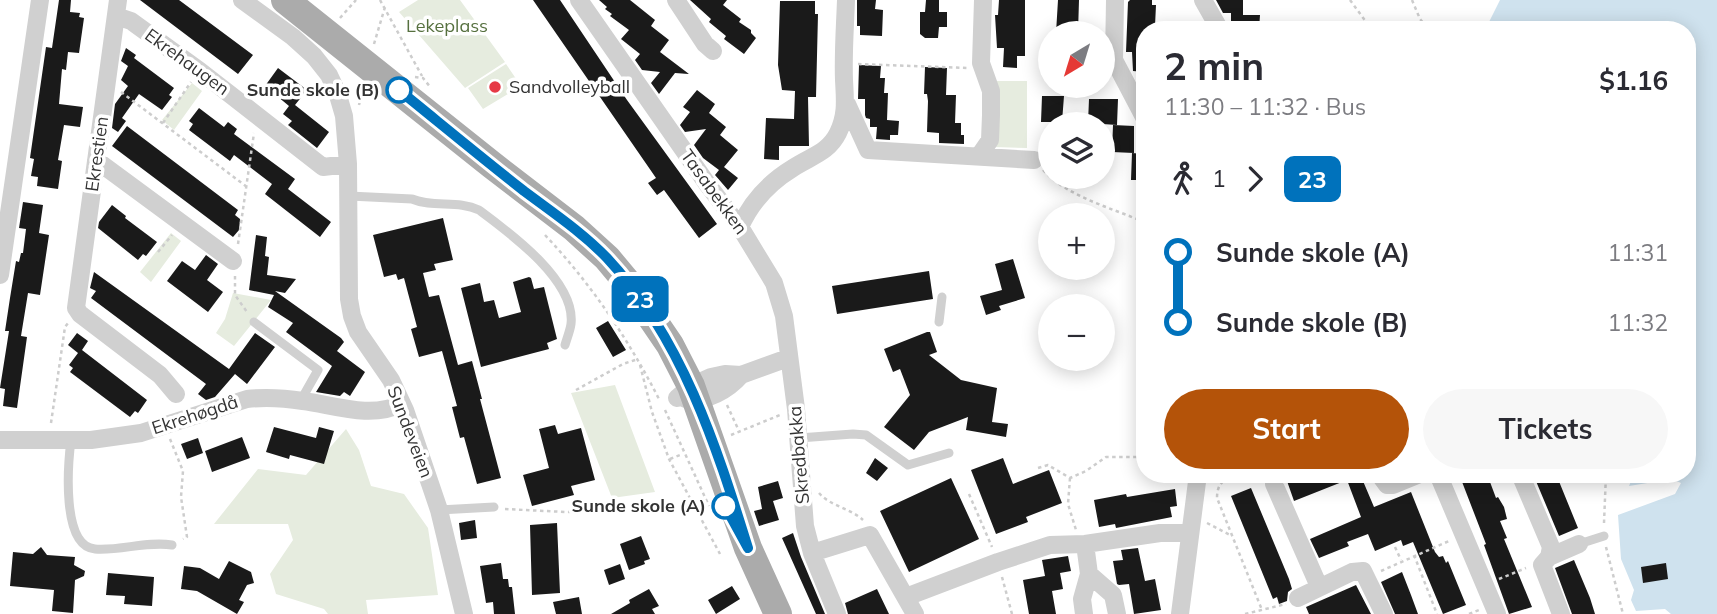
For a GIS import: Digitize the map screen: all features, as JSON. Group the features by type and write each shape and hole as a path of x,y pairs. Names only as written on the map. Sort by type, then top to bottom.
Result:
{"main road":[{"path":"285,0 335,30"},
{"path":"292,0 335,30 541,204 591,242 627,282 657,323 748,548 778,614"}],"street":[{"path":"0,275 40,0"},
{"name":"Sundeveien","path":"242,0 293,37 314,56 329,75 337,92 344,116 348,164 349,299 352,316 358,332 390,380 401,404 439,510 464,614"},
{"name":"Tasabekken","path":"579,0 740,227 774,284 784,316 788,358"},
{"path":"677,0 705,44 713,51"},
{"path":"846,0 844,63 847,104 868,150 1034,160"},
{"path":"979,156 990,140 991,114 991,91 981,63 983,0"},
{"path":"1115,0 1114,60 1136,98"},
{"path":"1203,0 1215,21"},
{"name":"Ekrehaugen","path":"117,8 258,115"},
{"name":"Ekrestien","path":"76,308 117,8"},
{"path":"740,227 752,204 776,180 822,153 832,144 847,104"},
{"path":"258,115 323,167 348,164"},
{"path":"96,160 233,261"},
{"path":"76,308 80,314 160,375 176,394"},
{"path":"688,395 725,389 741,375 788,358"},
{"name":"Skredbakka","path":"788,358 799,438 805,526 812,553 838,614"},
{"name":"Ekrehøgdå","path":"0,440 91,440 141,433 247,398 301,400 364,411 392,408 401,404"},
{"path":"1180,614 1197,483"},
{"path":"1274,483 1317,582 1323,585"},
{"path":"1442,483 1497,614"},
{"path":"1524,483 1551,547 1542,565 1561,614"},
{"path":"906,597 1050,545 1085,544 1160,533 1189,533"},
{"path":"812,553 870,535 915,614"},
{"path":"1084,614 1082,599 1089,574 1085,544"},
{"path":"1547,558 1579,544"},
{"path":"1298,598 1352,572 1363,571 1384,614"},
{"path":"1089,574 1113,595 1117,614"}],"lane":[{"path":"349,195 470,205 479,210 552,273 569,306 572,323 565,345"},
{"path":"940,322 942,297"},
{"path":"254,322 318,370 301,400"},
{"path":"799,438 866,435 908,465 949,453"},
{"path":"71,440 68,460 73,526 82,543 94,549 172,545"},
{"path":"439,510 494,507"},
{"path":"1579,544 1604,536"}],"path":[{"path":"335,30 356,0"},
{"path":"380,0 423,78"},
{"path":"1350,0 1365,21"},
{"path":"1412,0 1422,21"},
{"path":"373,48 385,7"},
{"path":"844,63 983,68"},
{"path":"163,124 200,71"},
{"path":"106,87 113,86 247,187"},
{"path":"254,322 235,295 233,261 236,258 258,115"},
{"path":"1034,160 1053,180 1136,219"},
{"path":"50,440 65,327 76,308"},
{"path":"576,390 623,364 638,359 652,412 669,459 720,554"},
{"path":"726,403 739,431"},
{"path":"725,437 796,409"},
{"path":"165,426 183,471 181,497 187,537 172,545"},
{"path":"669,459 680,455"},
{"path":"1070,478 1106,457 1136,457"},
{"path":"1038,468 1048,465 1070,478"},
{"path":"1070,478 1068,504 1075,529 1085,544"},
{"path":"1221,483 1217,488 1217,498 1262,610"},
{"path":"494,507 517,511 694,509"},
{"path":"1193,514 1199,520 1231,536"},
{"path":"1368,577 1465,534"},
{"path":"1395,547 1401,561"},
{"path":"1414,555 1437,614"},
{"path":"1485,584 1547,558"},
{"path":"1245,614 1280,606 1298,598"}],"green space":[{"name":"Lekeplass","path":"418,0 460,0 505,62 465,88 399,12"},
{"name":"Sandvolleyball","path":"506,64 521,86 483,109 468,88"},
{"path":"996,81 1027,81 1027,148 994,147"},
{"path":"192,83 202,91 174,130 162,120"},
{"path":"171,233 181,241 151,282 140,272"},
{"path":"233,293 271,300 234,346 216,333 225,319"},
{"path":"615,385 655,492 612,498 571,393"},
{"path":"346,429 359,450 371,486 404,494 428,528 438,595 366,600 368,614 328,614 324,609 276,594 270,574 293,540 288,524 214,524 258,469 306,475"}],"water":[{"path":"1500,0 1717,0 1717,614 1671,614 1665,609 1636,611 1631,600 1634,590 1621,559 1618,515 1675,494 1681,483 1696,483 1696,21 1490,21"}],"building":[{"path":"59,0 71,0 70,12 80,13 79,17 84,18 79,53 68,52 66,70 62,69 59,104 83,107 80,127 64,125 58,160 62,161 58,189 37,186 38,177 31,176 34,159 30,158 46,47 52,48"},
{"path":"140,0 179,0 253,55 238,74"},
{"path":"533,0 560,0 627,100 717,224 699,238 664,190 657,195 648,183 656,178"},
{"path":"599,0 630,0 655,20 651,26 669,40 660,52 689,74 675,73 659,94 651,83 660,72 642,70 635,60 640,54 621,39 629,30 610,16 612,14"},
{"path":"690,0 727,0 723,5 741,19 739,22 751,30 756,38 744,54 724,39 726,36 709,22 711,19"},
{"path":"857,0 876,0 875,9 883,10 882,36 860,35 860,26 857,26"},
{"path":"926,0 939,0 939,12 947,12 947,27 939,27 938,38 925,38 920,34 920,12 925,12"},
{"path":"999,0 1025,0 1025,56 1017,56 1017,68 1003,67 1004,48 997,48 995,15 998,15"},
{"path":"1058,0 1079,0 1078,21 1057,21"},
{"path":"1152,0 1152,5 1156,5 1155,21 1136,21 1136,71 1133,71 1132,52 1126,52 1128,2"},
{"path":"1216,0 1243,0 1243,15 1260,15 1260,21 1231,21 1231,13 1223,13"},
{"path":"780,1 815,1 815,14 818,14 816,97 808,97 809,146 779,146 779,160 764,159 766,118 794,119 795,91 782,90 778,65"},
{"path":"126,48 136,55 134,58 174,88 169,95 172,97 162,110 139,94 122,118 126,121 118,132 112,128 115,104 128,86 121,80 128,66 121,61"},
{"path":"859,65 881,66 880,78 885,78 884,93 888,93 887,120 899,121 898,135 890,135 890,140 876,139 877,127 870,127 870,119 865,115 865,99 858,99"},
{"path":"925,67 947,68 946,95 956,95 955,123 961,123 964,144 939,143 939,133 927,132"},
{"path":"278,68 307,90 295,105 329,132 317,148 288,125 292,121 283,114 289,106 265,86"},
{"path":"697,90 715,104 709,113 726,127 720,135 738,150 724,167 738,178 728,190 715,175 719,170 703,158 694,145 706,129 685,132 680,125 690,112 683,107"},
{"path":"1042,98 1064,98 1063,112 1041,112"},
{"path":"1089,99 1118,99 1117,125 1115,112 1088,112"},
{"path":"199,108 224,127 228,122 237,129 234,134 295,179 288,189 331,222 320,237 265,194 272,184 234,155 230,161 189,130 193,124 189,121"},
{"path":"1115,125 1134,126 1134,153 1115,152"},
{"path":"127,126 238,210 235,215 240,219 239,230 233,237 112,146"},
{"path":"1132,153 1136,153 1136,180 1131,180"},
{"path":"23,202 43,205 39,233 49,235 40,295 28,293 21,336 27,337 17,408 3,406 5,389 0,388 9,331 5,331 16,261 19,262 23,253 26,229 19,228"},
{"path":"112,205 157,242 146,256 143,254 138,260 98,228 99,222"},
{"path":"443,218 453,260 434,264 436,270 423,273 429,297 439,295 458,365 472,361 482,399 501,478 477,484 464,437 460,438 452,407 457,406 442,351 419,357 411,329 417,327 404,278 398,280 396,274 384,277 373,235"},
{"path":"256,235 267,237 267,275 296,279 285,293 275,291 341,338 344,342 337,351 365,372 350,396 344,392 340,396 316,392 332,366 286,332 293,323 268,307 274,295 249,290"},
{"path":"206,255 218,264 207,280 223,292 208,312 167,281 182,261 195,270"},
{"path":"1013,259 1025,298 999,306 1001,310 986,315 980,296 1002,290 995,264"},
{"path":"929,271 933,299 837,314 832,286"},
{"path":"94,272 229,369 255,333 275,347 247,384 235,374 215,397 206,400 198,394 206,384 91,298 96,291 90,288"},
{"path":"529,277 534,289 544,287 557,339 547,343 549,349 481,367 461,288 480,283 484,302 494,300 499,318 521,312 513,282"},
{"path":"608,321 626,350 613,357 596,328"},
{"path":"930,332 937,352 929,355 961,380 997,388 992,422 1008,424 1006,437 966,430 968,417 929,432 914,450 884,427 910,395 900,369 893,372 884,349"},
{"path":"77,333 88,341 82,350 147,400 138,413 135,411 130,417 70,372 73,368 69,365 78,353 68,345"},
{"path":"555,425 558,434 581,428 595,480 571,486 574,495 532,506 523,475 549,468 539,429"},
{"path":"274,427 316,438 319,427 334,431 324,464 290,455 289,459 266,452"},
{"path":"242,437 250,458 212,472 205,451"},
{"path":"198,438 203,453 187,459 181,444"},
{"path":"875,458 888,468 877,481 866,473"},
{"path":"1003,458 1013,484 1049,470 1062,503 1026,517 1028,522 996,534 971,470"},
{"path":"951,478 979,539 909,572 880,511"},
{"path":"778,481 783,498 773,501 779,520 759,526 754,511 762,509 758,487"},
{"path":"1288,483 1339,483 1294,501"},
{"path":"1348,483 1364,483 1374,507 1411,492 1435,552 1439,557 1443,556 1446,563 1448,561 1466,605 1443,614 1413,542 1403,546 1401,540 1375,551 1368,534 1347,542 1349,546 1319,558 1310,539 1361,517"},
{"path":"1462,483 1490,483 1496,498 1498,497 1504,507 1507,519 1500,521 1507,538 1504,539 1532,607 1509,614 1484,545 1486,544"},
{"path":"1537,483 1560,483 1578,528 1559,536"},
{"path":"1251,488 1292,589 1288,592 1287,601 1279,604 1277,597 1273,599 1231,496"},
{"path":"1175,489 1177,506 1170,507 1172,517 1116,528 1115,524 1099,527 1094,500"},
{"path":"475,520 477,538 461,540 459,523"},
{"path":"557,523 560,593 532,595 530,525"},
{"path":"793,533 825,614 816,614 782,538"},
{"path":"641,536 650,559 644,561 645,564 629,570 620,544"},
{"path":"41,547 47,555 75,557 74,565 85,571 84,576 75,580 73,613 52,611 54,590 10,586 13,552 33,554"},
{"path":"1138,548 1145,581 1155,579 1161,610 1134,614 1129,584 1117,584 1113,561 1123,560 1121,550"},
{"path":"1068,556 1071,571 1060,573 1063,589 1052,591 1056,614 1029,614 1023,580 1045,576 1042,560"},
{"path":"1574,560 1595,614 1572,614 1555,568"},
{"path":"229,561 251,572 254,583 247,585 239,600 244,602 237,614 197,591 181,589 184,566 200,568 219,579"},
{"path":"501,563 503,579 508,579 509,587 512,587 515,614 494,614 493,602 486,603 480,566"},
{"path":"1666,563 1668,579 1643,583 1641,567"},
{"path":"620,564 625,579 609,585 604,570"},
{"path":"1402,572 1418,614 1395,614 1381,582"},
{"path":"108,573 154,577 152,606 124,604 125,596 106,595"},
{"path":"1356,585 1371,614 1309,614 1306,607"},
{"path":"732,586 740,599 716,614 708,600"},
{"path":"649,589 659,606 652,609 655,614 611,614 630,603 629,600"},
{"path":"877,589 889,614 848,614 845,603"},
{"path":"579,597 582,614 556,614 553,602"}],"bus line":[{"name":"23","path":"399,90 591,242 627,282 657,323 691,386 748,548 725,506"}],"place":[{"name":"Sandvolleyball","path":"495,87"},
{"name":"Sunde skole (B)","path":"399,90"},
{"name":"Sunde skole (A)","path":"725,506"}]}
